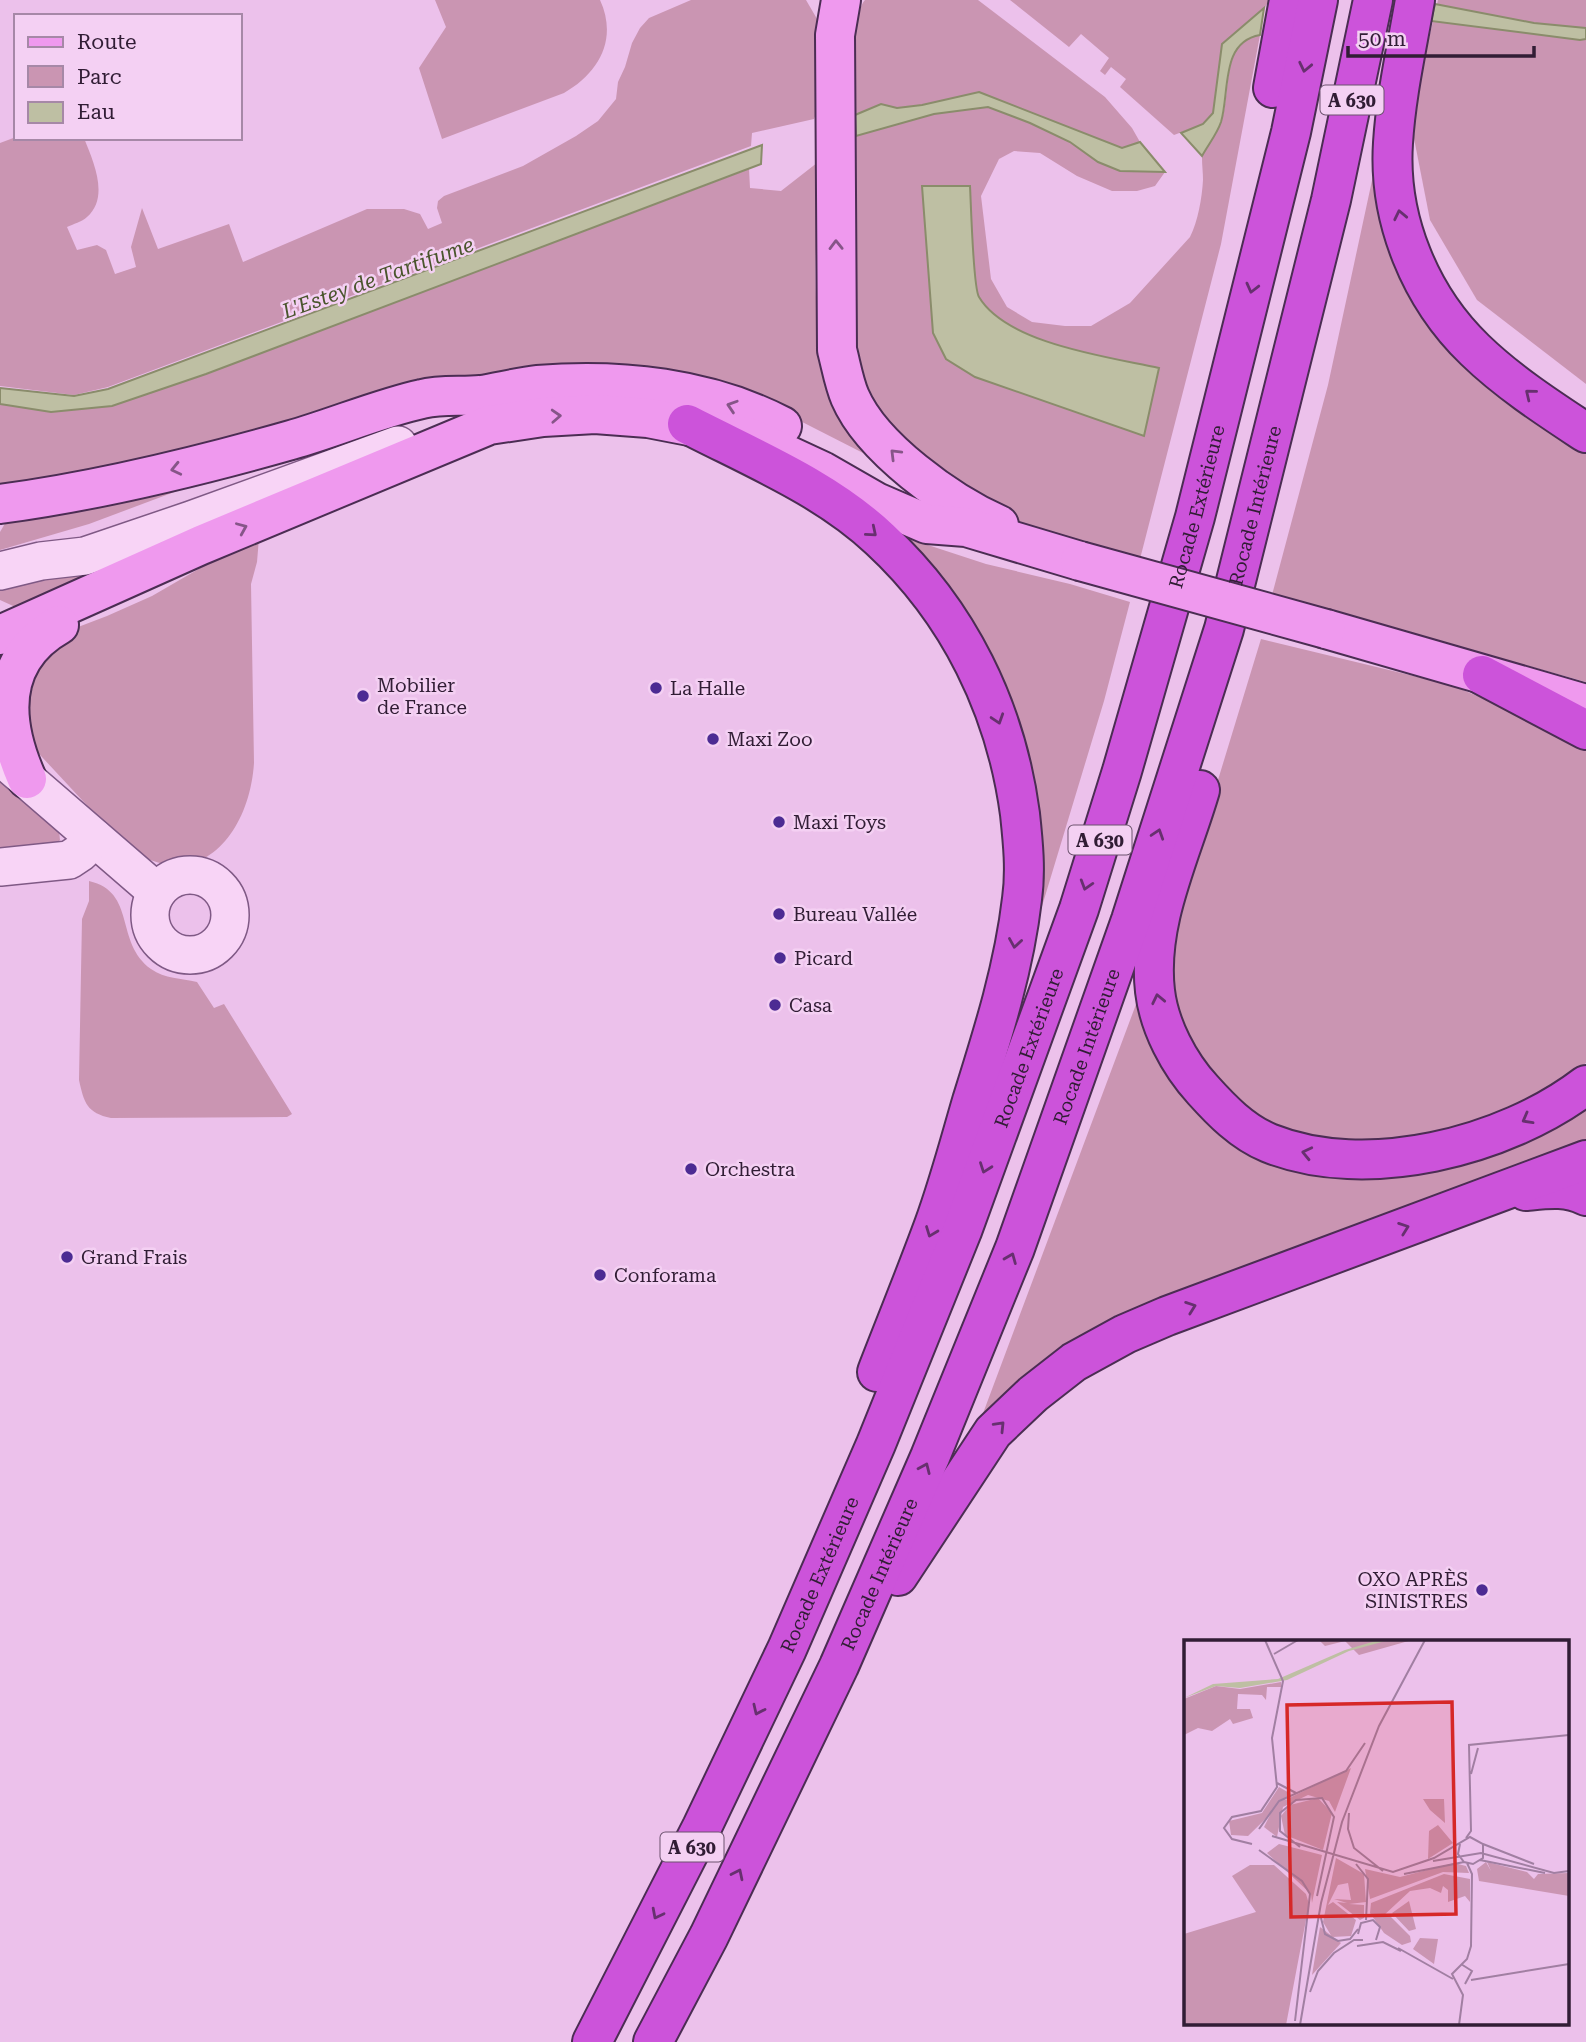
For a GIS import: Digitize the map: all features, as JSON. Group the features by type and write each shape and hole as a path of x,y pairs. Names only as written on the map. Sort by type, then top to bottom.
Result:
{"highway":[{"path":"1122,771 1125,690 1182,474 1263,139 1289,0"},
{"name":"Rocade Extérieure","path":"592,2042 702,1827 787,1648 876,1444 962,1231 1079,909 1195,517 1291,132 1318,0"},
{"name":"Rocade Intérieure","path":"653,2042 709,1936 839,1665 930,1457 1015,1248 1131,920 1224,629 1331,200 1373,0"},
{"path":"1415,0 1393,144 1393,179 1400,222 1413,259 1436,304 1475,349 1544,405 1586,433"},
{"path":"1331,200 1295,449 1203,781 1157,929 1155,992 1163,1023 1186,1072 1226,1115 1267,1142 1314,1156 1377,1160 1449,1149 1513,1128 1586,1085"},
{"path":"687,424 809,487 851,515 911,570 954,629 991,696 1016,784 1023,841 1023,895 1014,954 999,1013 935,1223 851,1437 787,1648"},
{"path":"1482,676 1586,730"},
{"path":"839,1665 993,1432 1032,1394 1074,1362 1125,1334 1167,1316 1586,1160"},
{"path":"1493,1195 1556,1188 1586,1196"}],"main road":[{"path":"841,0 835,35 838,350 850,397 869,427 901,461 953,500 978,516 1080,561"},
{"path":"0,635 201,545 538,385 655,387 705,397 760,415 883,482 933,505 966,527"},
{"path":"0,504 47,498 177,469 290,440 424,398 484,410 543,417 595,414 648,418 751,438 822,471 876,502 927,524 966,527 1586,704"},
{"path":"13,767 2,702 5,684 18,654 30,641 48,630 139,590 201,545"}],"street":[{"path":"0,571 41,561 71,538 425,411 484,410"},
{"path":"13,767 157,892"},
{"path":"0,867 69,860 94,838"}],"green space":[{"path":"435,0 600,0 605,14 606,41 596,65 587,76 564,93 442,139 419,68 446,27"},
{"path":"691,0 806,0 820,24 821,100 814,119 752,133 751,146 108,387 74,395 0,386 0,143 14,138 14,140 85,140 98,179 98,199 87,217 67,227 77,250 97,245 106,250 115,274 136,267 131,247 142,208 158,249 229,224 243,262 367,209 404,209 420,214 428,229 442,223 437,208 438,201 444,196 523,166 598,121 616,99 618,82 632,43 649,18"},
{"path":"865,0 978,0 1105,97 1132,128 1140,142 1123,148 979,92 922,105 897,108 881,104 855,115 857,22"},
{"path":"1010,0 1270,0 1222,44 1213,113 1203,124 1174,135 1120,87 1126,79 1111,67 1105,75 1100,71 1109,58 1081,34 1069,47"},
{"path":"1438,0 1586,0 1586,384 1477,300 1430,220 1410,118"},
{"path":"1260,35 1221,244 1140,559 1053,537 1007,517 897,437 874,403 858,361 854,304 856,136 934,114 988,107 1070,142 1098,162 1120,171 1165,172 1155,186 1137,191 1112,191 1077,176 1040,153 1014,151 999,159 981,196 991,279 1007,307 1032,322 1091,326 1130,303 1190,237 1201,202 1203,154 1224,113 1232,59 1238,48 1247,40","holes":["969,186 979,297 993,313 1035,337 1087,353 1158,368 1144,436 975,377 946,359"]},
{"path":"1382,134 1385,223 1586,452 1586,682 1272,595 1328,385"},
{"path":"822,159 815,274 822,349 831,385 845,420 865,454 759,400 644,372 0,487 0,404 112,406 206,374 749,169 750,188 781,191"},
{"path":"217,476 89,524 0,550 0,532 10,515"},
{"path":"882,530 986,564 1130,602 1104,701 1017,989 1019,764"},
{"path":"259,538 257,562 251,584 254,763 250,790 241,815 229,836 213,852 194,863 172,865 148,859 122,843 28,742 23,668 65,632 152,596"},
{"path":"124,562 22,610 0,600 0,588 74,575"},
{"path":"1261,639 1451,685 1520,714 1586,750 1586,1063 1542,1095 1488,1120 1432,1137 1378,1145 1335,1143 1276,1130 1255,1120 1218,1083 1194,1052 1184,1034 1171,997 1168,978 1169,952 1178,911"},
{"path":"0,774 59,831 60,840 54,845 0,852"},
{"path":"89,881 104,887 114,896 132,945 151,969 167,976 197,982 214,1008 224,1004 292,1114 287,1117 111,1118 88,1106 79,1080 82,919 89,901"},
{"path":"1138,999 1252,1156 1319,1175 1400,1175 1586,1104 1586,1151 1224,1281 979,1424"}],"water":[{"path":"1435,4 1534,23 1586,28 1586,39 1431,21"},
{"path":"1264,8 1260,35 1238,47 1232,58 1221,122 1202,156 1181,133 1203,124 1213,113 1222,44"},
{"path":"979,92 1122,148 1140,142 1165,172 1120,171 1098,162 1070,142 988,107 934,114 856,136 855,115 881,104 897,108 922,105"},
{"path":"762,145 761,164 206,374 112,406 51,412 0,404 0,388 74,396 108,389"},
{"path":"922,186 970,186 977,290 979,297 993,313 1012,326 1061,346 1159,368 1144,436 975,377 946,359 933,333"}],"place":[{"name":"La Halle","path":"656,688"},
{"name":"Mobilier de France","path":"363,696"},
{"name":"Maxi Zoo","path":"713,739"},
{"name":"Maxi Toys","path":"779,822"},
{"name":"Bureau Vallée","path":"779,914"},
{"name":"Picard","path":"780,958"},
{"name":"Casa","path":"775,1005"},
{"name":"Orchestra","path":"691,1169"},
{"name":"Grand Frais","path":"67,1257"},
{"name":"Conforama","path":"600,1275"},
{"name":"OXO APRÈS SINISTRES","path":"1482,1590"}],"water label":[{"name":"L'Estey de Tartifume","path":"378,278"}]}
